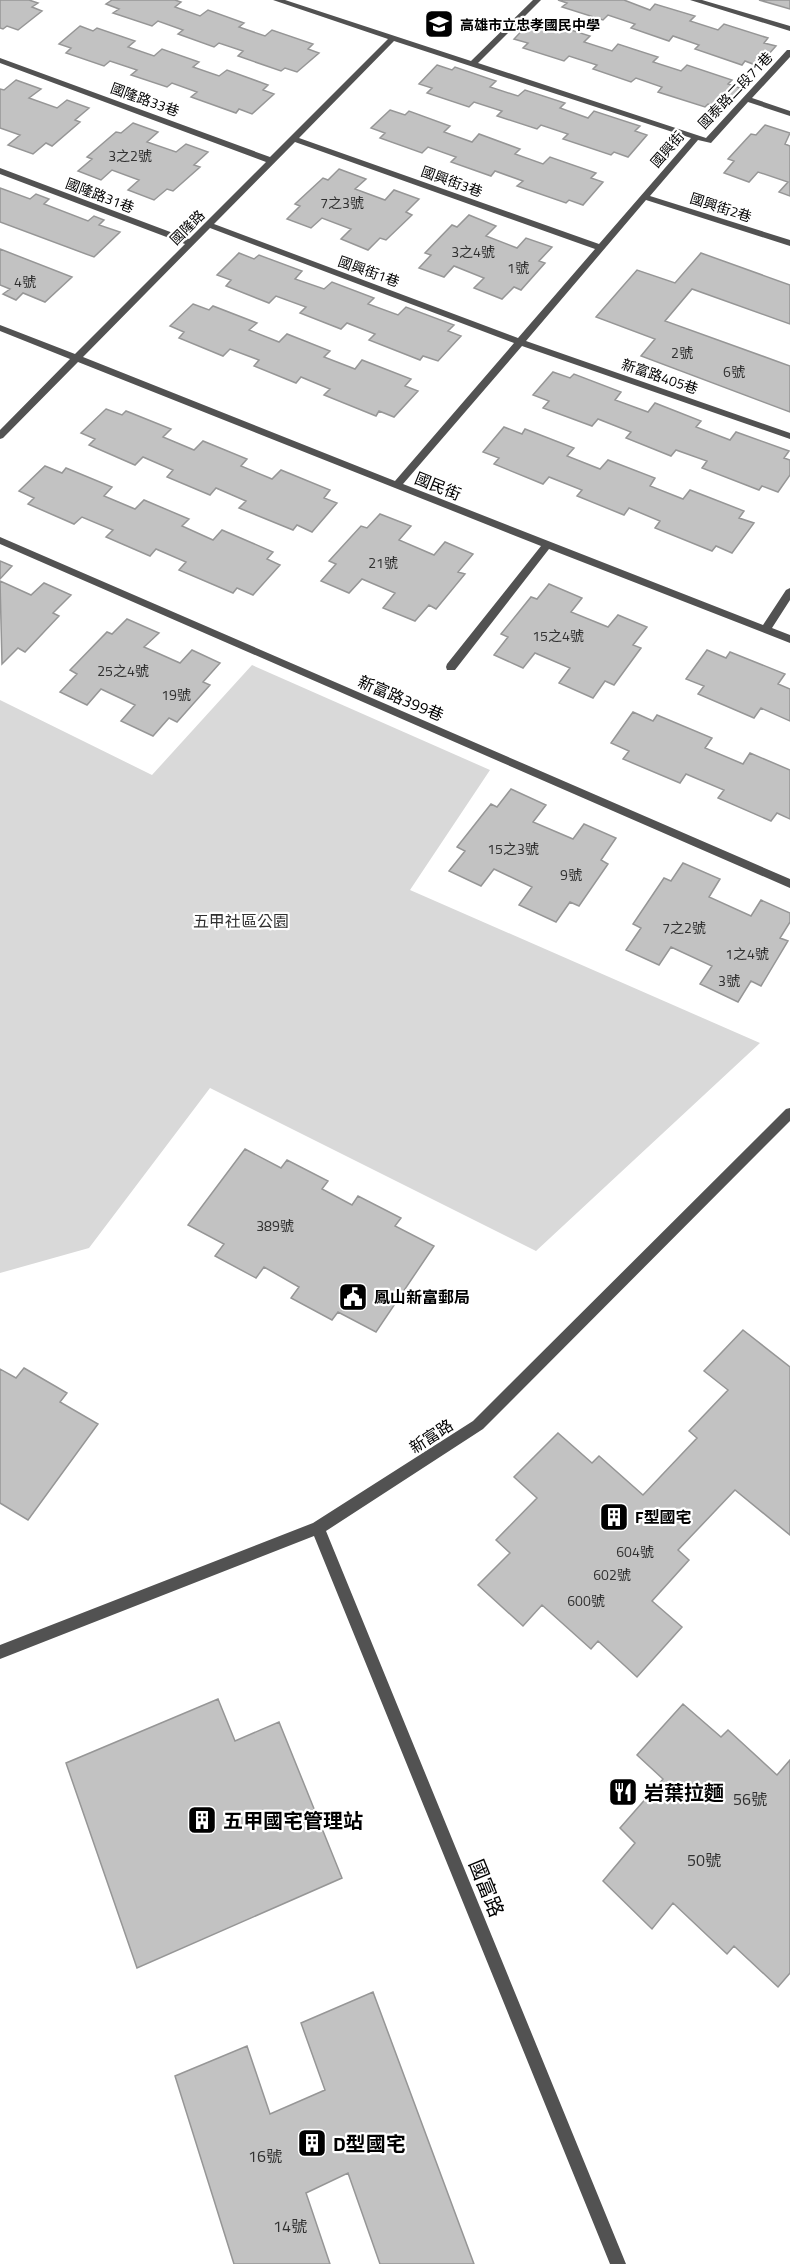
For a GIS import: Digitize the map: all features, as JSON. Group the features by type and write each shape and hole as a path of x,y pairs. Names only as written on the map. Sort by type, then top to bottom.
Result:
{"street":[{"name":"國興街","path":"277,0 696,137 396,486"},
{"path":"473,64 537,0"},
{"path":"694,0 790,29"},
{"name":"國隆路","path":"0,436 393,38"},
{"name":"國泰路二段71巷","path":"696,137 708,141 790,52"},
{"name":"國隆路33巷","path":"4,61 272,161"},
{"path":"746,99 790,114"},
{"name":"國興街3巷","path":"294,139 601,248"},
{"name":"國隆路31巷","path":"0,171 190,243"},
{"name":"國興街2巷","path":"645,197 790,243"},
{"name":"國興街1巷","path":"209,225 520,342"},
{"name":"國民街","path":"0,328 396,486 790,639"},
{"name":"新富路405巷","path":"520,342 790,436"},
{"name":"新富路399巷","path":"0,540 790,884"},
{"path":"451,667 547,545"},
{"path":"766,629 790,592"},
{"name":"新富路","path":"0,1652 318,1528 478,1425 790,1113"},
{"name":"國富路","path":"318,1528 618,2264"}],"green space":[{"name":"五甲社區公園","path":"252,665 490,770 410,890 760,1043 536,1251 210,1088 89,1248 0,1273 0,700 152,775"}],"building":[{"path":"0,0 29,0 38,3 32,7 42,11 18,30 7,26 3,29 0,28"},
{"path":"112,0 175,0 181,2 175,7 200,16 208,10 244,23 239,27 265,36 272,30 313,44 308,49 319,53 297,72 285,68 281,71 238,56 243,51 219,43 214,47 178,34 183,30 158,21 152,26 113,13 119,9 106,4"},
{"path":"558,0 624,0 650,10 655,4 695,16 690,21 718,30 724,24 768,38 764,43 776,46 758,66 745,61 742,65 695,49 699,45 673,36 669,41 631,28 635,24 608,15 603,20 562,7 567,3"},
{"path":"759,0 790,0 790,9"},
{"path":"531,21 546,26 549,23 590,36 584,42 612,51 618,44 658,57 653,62 681,71 687,65 732,80 728,84 740,88 722,109 708,104 705,107 658,92 662,87 636,78 631,82 593,69 597,65 569,56 564,61 523,48 528,43 514,39"},
{"path":"80,26 93,31 97,28 135,41 128,47 154,56 162,49 199,62 193,67 219,76 227,70 268,85 263,90 274,94 252,114 239,109 236,113 191,97 197,92 172,83 167,87 131,75 137,70 110,61 104,66 66,53 71,48 59,44"},
{"path":"437,65 452,70 455,67 496,81 490,87 518,96 525,90 565,103 560,108 588,118 594,111 640,126 635,131 647,135 628,157 614,152 611,155 563,139 568,134 541,125 537,129 497,116 502,111 474,102 469,107 427,93 432,88 419,84"},
{"path":"16,80 41,89 29,98 57,108 67,100 89,108 75,120 80,122 52,146 46,143 33,154 8,145 20,135 0,128 0,89 4,90"},
{"path":"390,110 405,115 409,111 450,126 444,132 472,142 479,134 520,149 515,154 543,164 550,157 596,173 591,178 603,182 583,205 569,200 566,203 517,186 523,181 495,171 491,176 451,162 456,157 428,147 422,153 380,138 385,133 371,128"},
{"path":"133,123 158,132 147,142 176,152 186,144 208,152 194,165 200,167 173,191 167,189 154,200 128,190 139,180 112,170 101,180 78,171 92,159 87,157 116,132 121,133"},
{"path":"765,125 790,133 785,144 790,146 790,196 779,192 788,182 758,172 749,182 724,173 734,161 728,159 751,134 756,135"},
{"path":"339,169 366,179 355,189 385,200 394,190 419,199 406,212 412,215 386,240 380,238 368,250 341,239 351,229 322,218 311,228 287,219 300,206 295,204 323,178 328,180"},
{"path":"0,188 30,199 36,194 49,199 44,204 88,221 94,216 104,220 99,225 120,232 94,257 0,222"},
{"path":"469,215 496,226 486,236 517,248 526,238 552,247 539,261 545,263 521,290 514,287 502,299 474,288 484,278 454,266 444,277 419,268 431,255 425,253 452,225 457,227"},
{"path":"0,249 72,277 45,302 23,293 16,300 3,294 10,289 0,285"},
{"path":"239,253 254,259 259,255 302,271 295,279 324,289 332,282 374,298 368,304 398,315 406,307 454,325 448,331 461,336 438,361 423,356 420,360 369,340 375,334 347,323 341,329 300,313 306,307 276,296 269,303 226,286 231,280 217,275"},
{"path":"701,253 790,285 790,324 692,289 665,321 790,366 790,412 641,356 655,339 596,317 637,270 675,283"},
{"path":"193,304 209,310 213,306 257,323 249,330 279,342 287,334 330,351 324,357 355,369 362,360 411,379 405,386 418,391 394,417 379,411 376,416 324,395 330,389 301,377 296,383 254,366 259,360 230,349 223,356 179,338 184,332 170,326"},
{"path":"553,372 570,378 574,374 621,392 615,400 648,412 655,403 701,421 696,427 730,440 736,432 789,451 784,458 790,460 790,475 778,492 762,486 759,490 702,468 707,461 676,450 671,456 626,438 631,432 598,419 592,426 543,408 549,401 533,395"},
{"path":"106,409 122,415 126,411 171,429 163,437 194,450 203,441 247,459 241,466 272,479 281,470 330,490 324,498 337,503 312,532 297,525 293,530 239,508 246,501 216,488 210,495 167,477 173,470 143,457 135,465 89,445 95,439 81,433"},
{"path":"504,427 522,434 525,429 574,448 567,456 600,469 608,460 655,478 650,486 683,499 690,490 744,511 739,518 754,523 732,553 716,546 712,551 655,528 660,521 629,508 624,515 577,496 582,490 549,477 543,484 494,464 499,458 483,452"},
{"path":"45,466 62,473 66,468 112,487 104,496 135,509 144,500 189,519 182,526 213,540 222,530 273,552 267,559 280,565 253,595 237,588 233,593 179,570 186,562 156,549 150,556 106,537 113,530 82,517 74,524 28,504 34,498 19,491"},
{"path":"380,514 411,526 399,540 434,555 445,542 473,554 458,572 465,574 436,609 429,605 415,621 383,608 395,593 362,579 349,593 321,581 336,564 329,561 361,526 367,528"},
{"path":"0,561 12,566 0,579"},
{"path":"0,581 31,595 44,583 71,595 53,613 59,616 25,652 18,648 2,664"},
{"path":"549,584 582,598 571,612 608,627 618,615 647,627 633,645 641,648 614,685 605,681 593,698 559,683 570,668 535,653 523,668 494,655 508,637 501,634 531,597 537,599"},
{"path":"127,619 159,633 144,647 180,663 192,650 220,663 203,682 210,685 177,722 169,718 153,736 121,721 135,705 101,689 87,705 60,692 77,674 70,670 107,632 112,634"},
{"path":"707,650 726,658 730,652 785,674 778,684 790,689 790,721 761,708 754,718 698,694 704,686 686,679"},
{"path":"633,712 653,721 657,715 712,738 705,748 743,764 750,753 790,770 790,819 777,813 771,821 718,798 724,790 686,774 680,783 623,759 629,751 611,743"},
{"path":"511,789 546,805 533,822 573,839 584,824 616,838 601,860 608,864 579,906 570,902 556,922 519,905 532,887 494,869 481,886 449,871 465,851 457,847 491,804 497,807"},
{"path":"683,863 720,879 709,897 751,916 761,900 790,913 790,922 780,938 788,941 761,986 751,981 738,1002 700,984 712,966 671,947 659,965 626,950 641,928 633,924 664,878 671,881"},
{"path":"245,1149 281,1168 287,1160 328,1181 322,1189 352,1205 358,1196 401,1218 395,1226 434,1246 376,1332 338,1312 332,1320 291,1298 299,1287 264,1267 256,1278 215,1256 224,1244 188,1225"},
{"name":"F型國宅","path":"743,1330 790,1367 790,1535 735,1490 678,1550 689,1560 652,1601 682,1627 637,1677 598,1641 591,1649 542,1605 523,1626 478,1585 510,1553 496,1540 537,1498 514,1477 558,1433 592,1463 599,1456 643,1495 697,1438 689,1431 728,1390 704,1371"},
{"path":"24,1368 67,1393 60,1402 98,1424 28,1520 0,1503 0,1369 16,1378"},
{"name":"五甲國宅管理站","path":"218,1699 235,1741 279,1722 342,1878 137,1968 66,1763"},
{"path":"683,1704 721,1737 728,1730 777,1775 790,1760 790,1973 778,1987 734,1946 727,1954 673,1903 652,1929 603,1881 635,1843 620,1828 663,1779 637,1755"},
{"name":"D型國宅","path":"373,1992 474,2264 380,2264 348,2173 306,2193 330,2264 234,2264 175,2076 247,2046 270,2114 325,2090 301,2023"}],"place":[{"name":"高雄市立忠孝國民中學","path":"439,24"},
{"name":"鳳山新富郵局","path":"353,1297"},
{"name":"F型國宅","path":"614,1517"},
{"name":"岩葉拉麵","path":"623,1792"},
{"name":"五甲國宅管理站","path":"202,1820"},
{"name":"D型國宅","path":"312,2143"}]}
